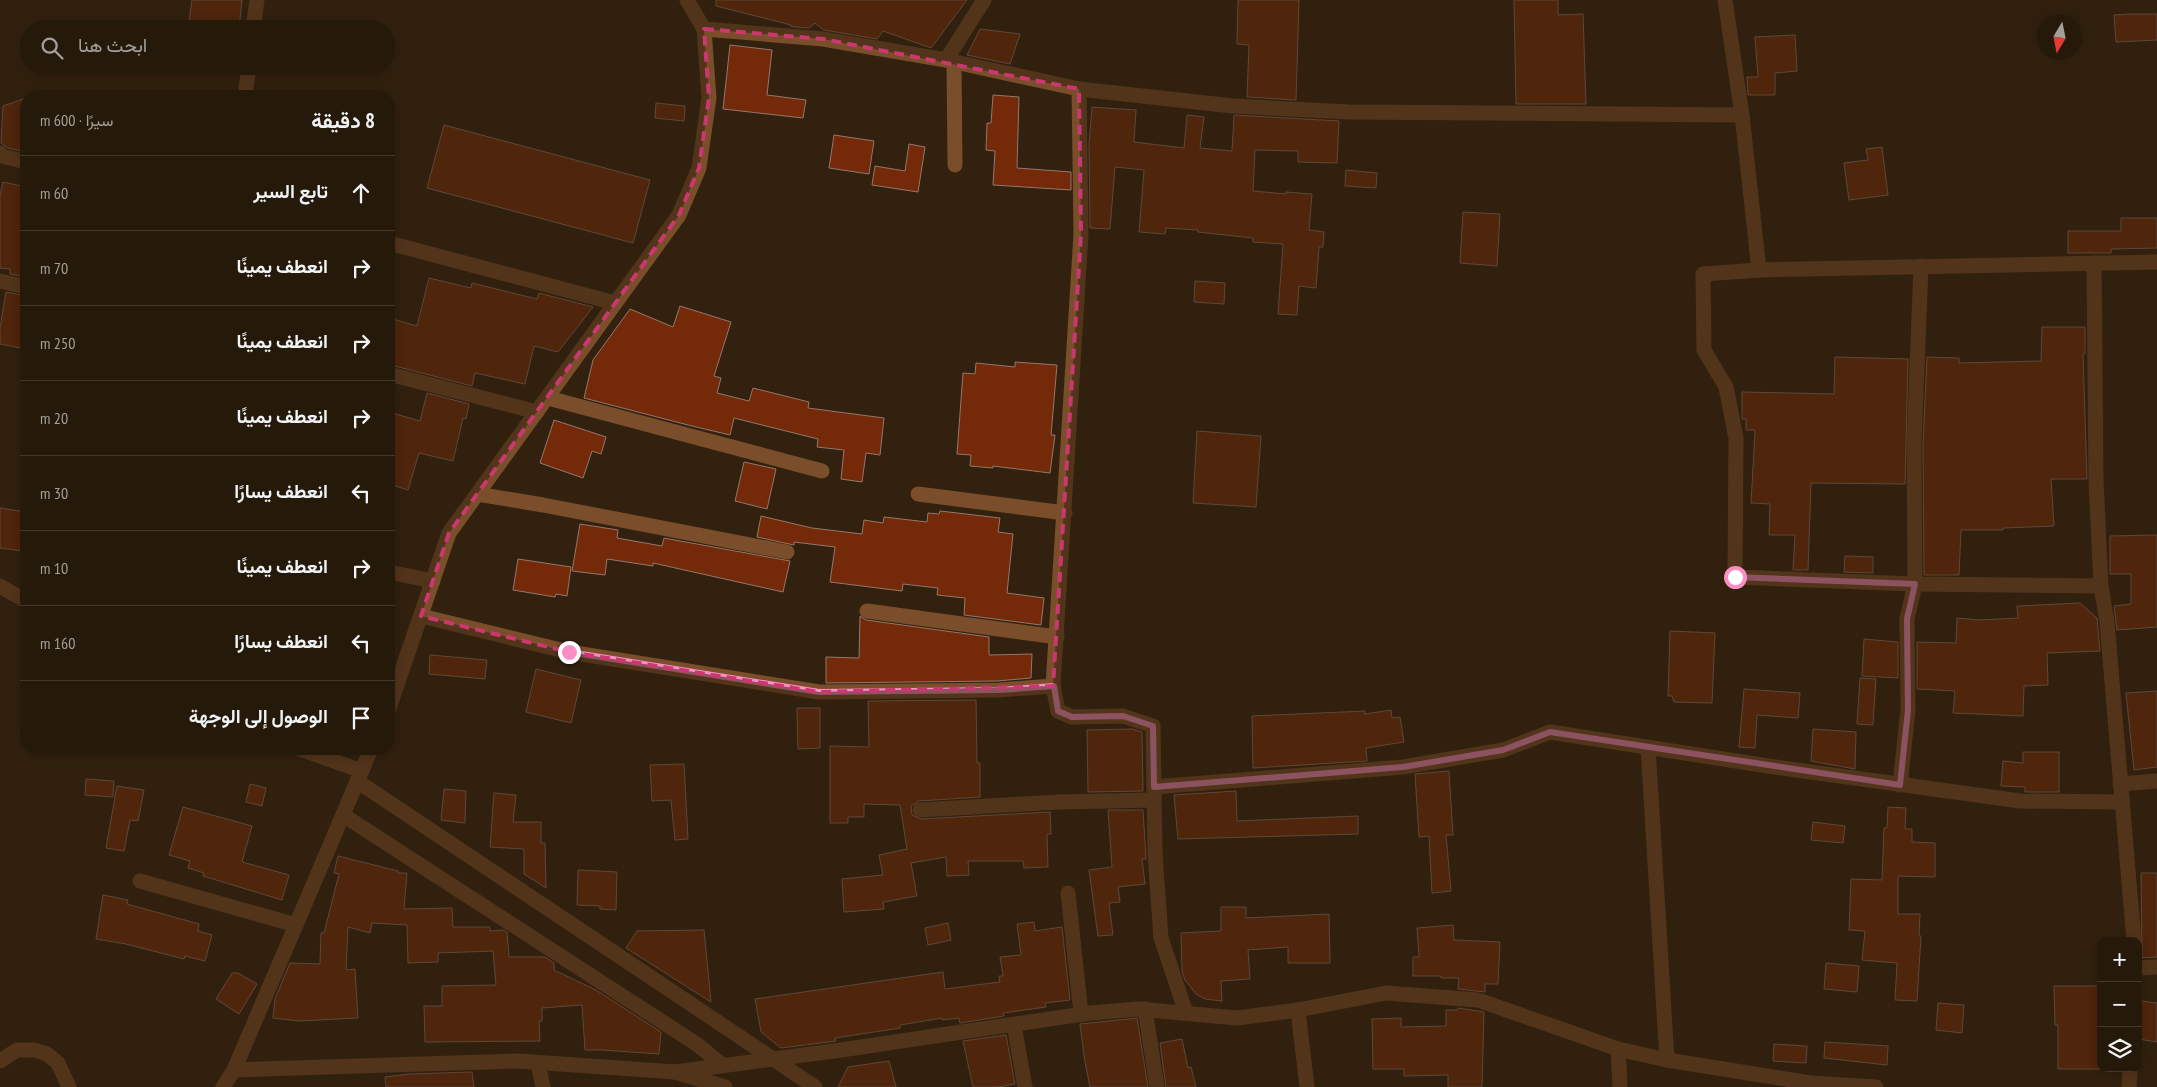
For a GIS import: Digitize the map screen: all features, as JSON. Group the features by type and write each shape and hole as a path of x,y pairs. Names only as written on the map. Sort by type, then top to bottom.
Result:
{"street":[{"path":"254,20 257,0"},
{"path":"395,691 449,533 679,215 699,168 709,98 704,29 687,0"},
{"path":"955,165 950,61 984,0"},
{"path":"1725,0 1742,115 1759,270"},
{"path":"704,29 824,39 950,61 1079,89 1233,106 1339,112 1742,115"},
{"path":"246,90 248,75"},
{"path":"1079,89 1080,234 1054,686 1058,711 1072,717 1123,716 1153,726 1155,854 1161,938 1186,1013"},
{"path":"0,153 20,160"},
{"path":"395,245 615,303"},
{"path":"2101,586 1915,584 1735,577 1736,438 1726,387 1704,350 1703,274 1759,270 2157,262"},
{"path":"2094,263 2096,481 2101,586 2107,622 2134,937"},
{"path":"1900,785 1908,710 1907,619 1915,584 1914,445 1921,266"},
{"path":"0,281 20,286"},
{"path":"395,376 537,412"},
{"path":"548,398 822,471"},
{"path":"477,494 544,505 786,552"},
{"path":"918,494 1065,513"},
{"path":"395,573 433,581"},
{"path":"0,586 20,598"},
{"path":"867,611 1057,637"},
{"path":"421,616 569,652 819,692 999,690 1054,686"},
{"path":"920,810 1058,802 1403,767 1503,750 1550,732 1900,785 2020,801 2122,802"},
{"path":"1648,747 1668,1060"},
{"path":"313,755 360,776 815,1087"},
{"path":"223,1087 234,1070 369,755"},
{"path":"2120,784 2157,780"},
{"path":"343,815 698,1045 722,1065"},
{"path":"140,881 296,925"},
{"path":"1068,893 1081,1014"},
{"path":"2142,968 2157,968"},
{"path":"234,1070 518,1061 675,1072 1081,1014 1145,1009 1236,1018 1298,1010 1386,993 1478,1000 1618,1049 1668,1060 1810,1083 1876,1087"},
{"path":"1145,1009 1157,1087"},
{"path":"1298,1010 1307,1087"},
{"path":"1014,1024 1025,1087"},
{"path":"1618,1049 1620,1087"},
{"path":"0,1061 17,1050 35,1050 46,1054 58,1063 70,1087"},
{"path":"538,1063 543,1087"},
{"path":"675,1072 725,1087"},
{"path":"2129,1087 2130,1072"}],"highlighted area":[{"path":"704,29 823,39 1079,89 1081,234 1053,686 819,692 569,652 421,616 449,533 679,215 699,168 709,98"}],"building":[{"path":"192,0 242,0 240,20 189,20"},
{"path":"716,0 967,0 931,48 883,31 877,39 824,30 815,23 809,28 790,26 716,6"},
{"path":"1238,0 1299,0 1296,100 1247,97 1249,45 1237,44"},
{"path":"1514,0 1558,0 1558,15 1583,14 1586,104 1516,104"},
{"path":"2157,14 2157,40 2116,42 2114,15"},
{"path":"980,29 1020,34 1010,64 967,55"},
{"path":"1795,35 1797,71 1775,73 1775,95 1748,95 1747,77 1758,77 1755,37"},
{"path":"730,45 772,50 767,95 806,100 803,118 723,109"},
{"path":"993,95 1019,97 1017,168 1071,172 1071,190 993,185 995,151 986,150 987,123 991,123"},
{"path":"20,100 20,151 8,148 1,143 3,106"},
{"path":"656,103 685,106 684,121 655,118"},
{"path":"1092,107 1136,110 1134,142 1184,148 1187,115 1204,117 1200,148 1232,151 1234,115 1339,121 1337,163 1298,162 1298,151 1255,150 1253,191 1312,194 1309,230 1324,232 1323,247 1319,247 1316,288 1299,286 1297,315 1278,314 1283,244 1253,242 1253,238 1198,232 1198,230 1166,228 1165,234 1139,232 1144,170 1115,167 1110,229 1090,228 1089,145"},
{"path":"444,125 650,180 633,243 427,188"},
{"path":"834,135 874,141 869,174 829,168"},
{"path":"909,144 925,147 918,192 872,185 875,166 905,171"},
{"path":"1882,147 1888,195 1849,200 1844,163 1868,160 1866,149"},
{"path":"1346,170 1377,173 1376,188 1345,186"},
{"path":"3,182 20,186 20,276 10,274 10,269 0,268 0,195"},
{"path":"1463,212 1500,214 1497,266 1460,263"},
{"path":"2121,218 2157,218 2157,248 2111,249 2111,253 2068,253 2068,231 2121,231"},
{"path":"429,278 471,288 472,283 537,299 539,293 593,307 558,352 534,346 525,384 475,373 472,386 395,366 395,320 417,326"},
{"path":"1195,281 1225,283 1224,304 1194,302"},
{"path":"6,292 20,295 20,348 0,344 0,328"},
{"path":"680,306 731,322 714,376 721,378 717,393 749,401 753,388 809,402 808,408 884,418 880,455 866,453 862,482 841,479 844,450 817,447 818,439 734,418 730,435 584,398 593,360 630,309 673,327"},
{"path":"2042,327 2085,327 2085,354 2083,354 2087,479 2051,479 2054,526 2003,528 2003,530 1961,530 1959,575 1924,575 1923,445 1927,357 1959,358 1959,363 2041,361"},
{"path":"1835,357 1908,359 1905,484 1811,483 1808,570 1793,570 1795,535 1769,535 1770,504 1751,503 1755,432 1754,430 1746,430 1746,419 1742,419 1742,392 1834,394"},
{"path":"1015,362 1057,365 1051,435 1055,435 1050,473 993,466 993,468 970,466 971,455 957,454 963,373 975,374 976,363 1015,367"},
{"path":"427,393 469,404 466,419 463,418 453,461 419,453 408,490 395,486 395,414 420,421"},
{"path":"554,420 606,437 601,454 592,451 583,478 540,463"},
{"path":"1197,431 1261,436 1256,507 1193,503"},
{"path":"744,462 776,469 767,509 735,501"},
{"path":"0,508 20,511 20,551 0,548"},
{"path":"940,511 1000,518 998,532 1013,534 1007,593 1044,598 1041,625 964,615 965,598 937,595 938,588 903,584 902,591 830,582 835,547 794,542 794,545 757,537 761,516 812,528 862,534 864,520 883,523 884,517 927,522 928,513 939,514"},
{"path":"580,524 618,530 617,538 662,546 664,538 790,561 783,592 653,563 653,566 607,559 605,575 572,571"},
{"path":"2157,535 2157,627 2117,630 2114,606 2131,604 2131,574 2110,574 2110,536"},
{"path":"1845,556 1873,557 1873,573 1844,572"},
{"path":"518,559 571,567 567,596 556,594 555,597 513,590"},
{"path":"2080,603 2097,618 2100,651 2047,653 2048,685 2024,686 2023,716 1953,713 1955,691 1917,689 1917,642 1956,643 1957,618 1980,620 2018,618 2017,606"},
{"path":"860,616 866,620 989,637 989,655 1032,654 1031,678 997,681 826,683 826,657 859,658"},
{"path":"1670,631 1715,633 1712,703 1674,702 1672,696 1668,696"},
{"path":"1864,639 1898,642 1898,678 1862,676"},
{"path":"430,655 487,660 485,679 429,674"},
{"path":"536,669 581,680 571,723 526,712"},
{"path":"1860,678 1876,679 1873,725 1857,724"},
{"path":"1744,689 1800,693 1798,718 1757,715 1755,748 1739,747"},
{"path":"2157,691 2157,767 2134,770 2126,693"},
{"path":"976,700 977,763 980,763 980,797 919,801 911,806 912,815 921,819 1050,812 1051,834 1047,834 1048,867 1024,868 1023,861 968,861 969,875 947,876 946,857 911,863 917,896 883,902 884,909 844,912 842,879 883,875 879,855 907,849 900,805 864,804 864,817 848,817 848,823 830,823 830,746 869,747 868,701"},
{"path":"797,708 820,708 820,748 798,749"},
{"path":"1391,710 1392,718 1400,717 1404,742 1366,748 1367,761 1253,768 1252,716 1365,711 1365,714"},
{"path":"1133,729 1142,732 1143,791 1088,792 1087,730"},
{"path":"1813,729 1856,732 1855,769 1811,761"},
{"path":"2023,752 2059,752 2059,792 2025,792 2025,787 2001,786 2003,761 2023,763"},
{"path":"684,764 688,839 675,840 671,800 652,801 650,765"},
{"path":"1449,771 1453,835 1446,835 1451,891 1432,893 1429,836 1419,837 1415,774"},
{"path":"86,779 114,781 113,797 85,795"},
{"path":"250,784 266,788 262,806 246,802"},
{"path":"117,786 144,790 138,821 130,820 124,851 106,848"},
{"path":"444,789 466,791 465,823 441,820"},
{"path":"1236,791 1237,821 1358,816 1358,834 1178,839 1174,795"},
{"path":"494,793 516,795 513,822 541,822 541,843 545,843 546,888 524,874 524,849 490,847"},
{"path":"183,807 252,826 242,862 289,875 282,900 203,876 204,873 188,868 190,861 169,855"},
{"path":"1888,807 1906,808 1905,829 1912,829 1912,842 1935,843 1935,877 1898,876 1898,914 1920,914 1919,936 1921,936 1917,1001 1895,1000 1897,963 1862,960 1865,931 1849,930 1851,879 1882,880 1884,828 1887,828"},
{"path":"1108,810 1143,810 1146,859 1142,859 1145,884 1118,887 1120,902 1109,903 1113,935 1098,936 1089,870 1112,867"},
{"path":"1813,822 1845,826 1843,843 1811,840"},
{"path":"338,856 398,871 398,873 407,873 404,909 452,908 453,927 490,927 490,931 503,930 507,932 509,957 545,957 554,963 554,970 596,990 661,1032 659,1054 585,1050 582,1005 542,1008 542,1021 539,1021 540,1041 425,1042 424,1006 442,1006 442,986 496,985 493,951 438,953 438,962 408,963 407,925 372,923 370,933 348,927 346,970 355,969 358,1018 299,1021 273,1018 275,999 290,963 320,964 321,933 324,933 339,874 334,873"},
{"path":"578,870 617,872 616,910 600,909 600,906 577,905"},
{"path":"2141,873 2157,873 2157,957 2142,958"},
{"path":"103,895 128,900 127,904 199,924 198,931 212,935 205,961 185,956 184,959 126,944 96,939"},
{"path":"1221,907 1246,907 1246,918 1329,914 1330,963 1288,963 1288,947 1248,950 1250,979 1221,981 1222,1001 1205,999 1196,994 1185,980 1182,971 1181,933 1221,931"},
{"path":"1034,922 1035,931 1062,927 1070,1000 1045,1003 1046,1007 1003,1013 1004,1016 960,1023 959,1018 942,1020 942,1018 900,1025 900,1028 835,1038 836,1041 781,1048 761,1032 755,999 943,972 945,989 1000,982 999,976 1003,976 1000,957 1021,955 1017,924"},
{"path":"948,923 951,940 928,945 925,928"},
{"path":"1453,925 1454,940 1500,942 1498,984 1485,984 1485,992 1458,989 1459,978 1413,976 1413,957 1419,957 1417,928"},
{"path":"704,930 711,1002 626,948 637,931"},
{"path":"1826,963 1859,966 1857,992 1824,989"},
{"path":"232,973 238,973 257,984 239,1014 216,999"},
{"path":"2054,986 2097,986 2097,1069 2058,1069 2058,1025 2055,1025"},
{"path":"2142,1001 2157,1003 2157,1042 2142,1040"},
{"path":"1938,1003 1964,1005 1962,1033 1936,1030"},
{"path":"1458,1008 1484,1012 1482,1087 1448,1087 1448,1075 1404,1076 1404,1069 1373,1069 1372,1019 1401,1018 1401,1027 1446,1026 1446,1010 1457,1010"},
{"path":"1137,1018 1148,1087 1090,1087 1080,1024"},
{"path":"1006,1035 1015,1084 998,1087 973,1087 963,1041"},
{"path":"1182,1039 1188,1068 1191,1067 1196,1087 1166,1087 1160,1043"},
{"path":"1825,1042 1888,1046 1887,1065 1824,1058"},
{"path":"1774,1044 1807,1046 1806,1063 1773,1061"},
{"path":"889,1061 896,1087 838,1087 848,1067"},
{"path":"472,1072 474,1087 386,1087 385,1077 409,1074"}],"route":[{"path":"569,652 819,692 999,690 1054,686 1058,711 1072,717 1123,716 1153,726 1154,787 1403,767 1503,750 1550,732 1900,785 1908,710 1907,619 1915,584 1800,578 1735,577"}]}
